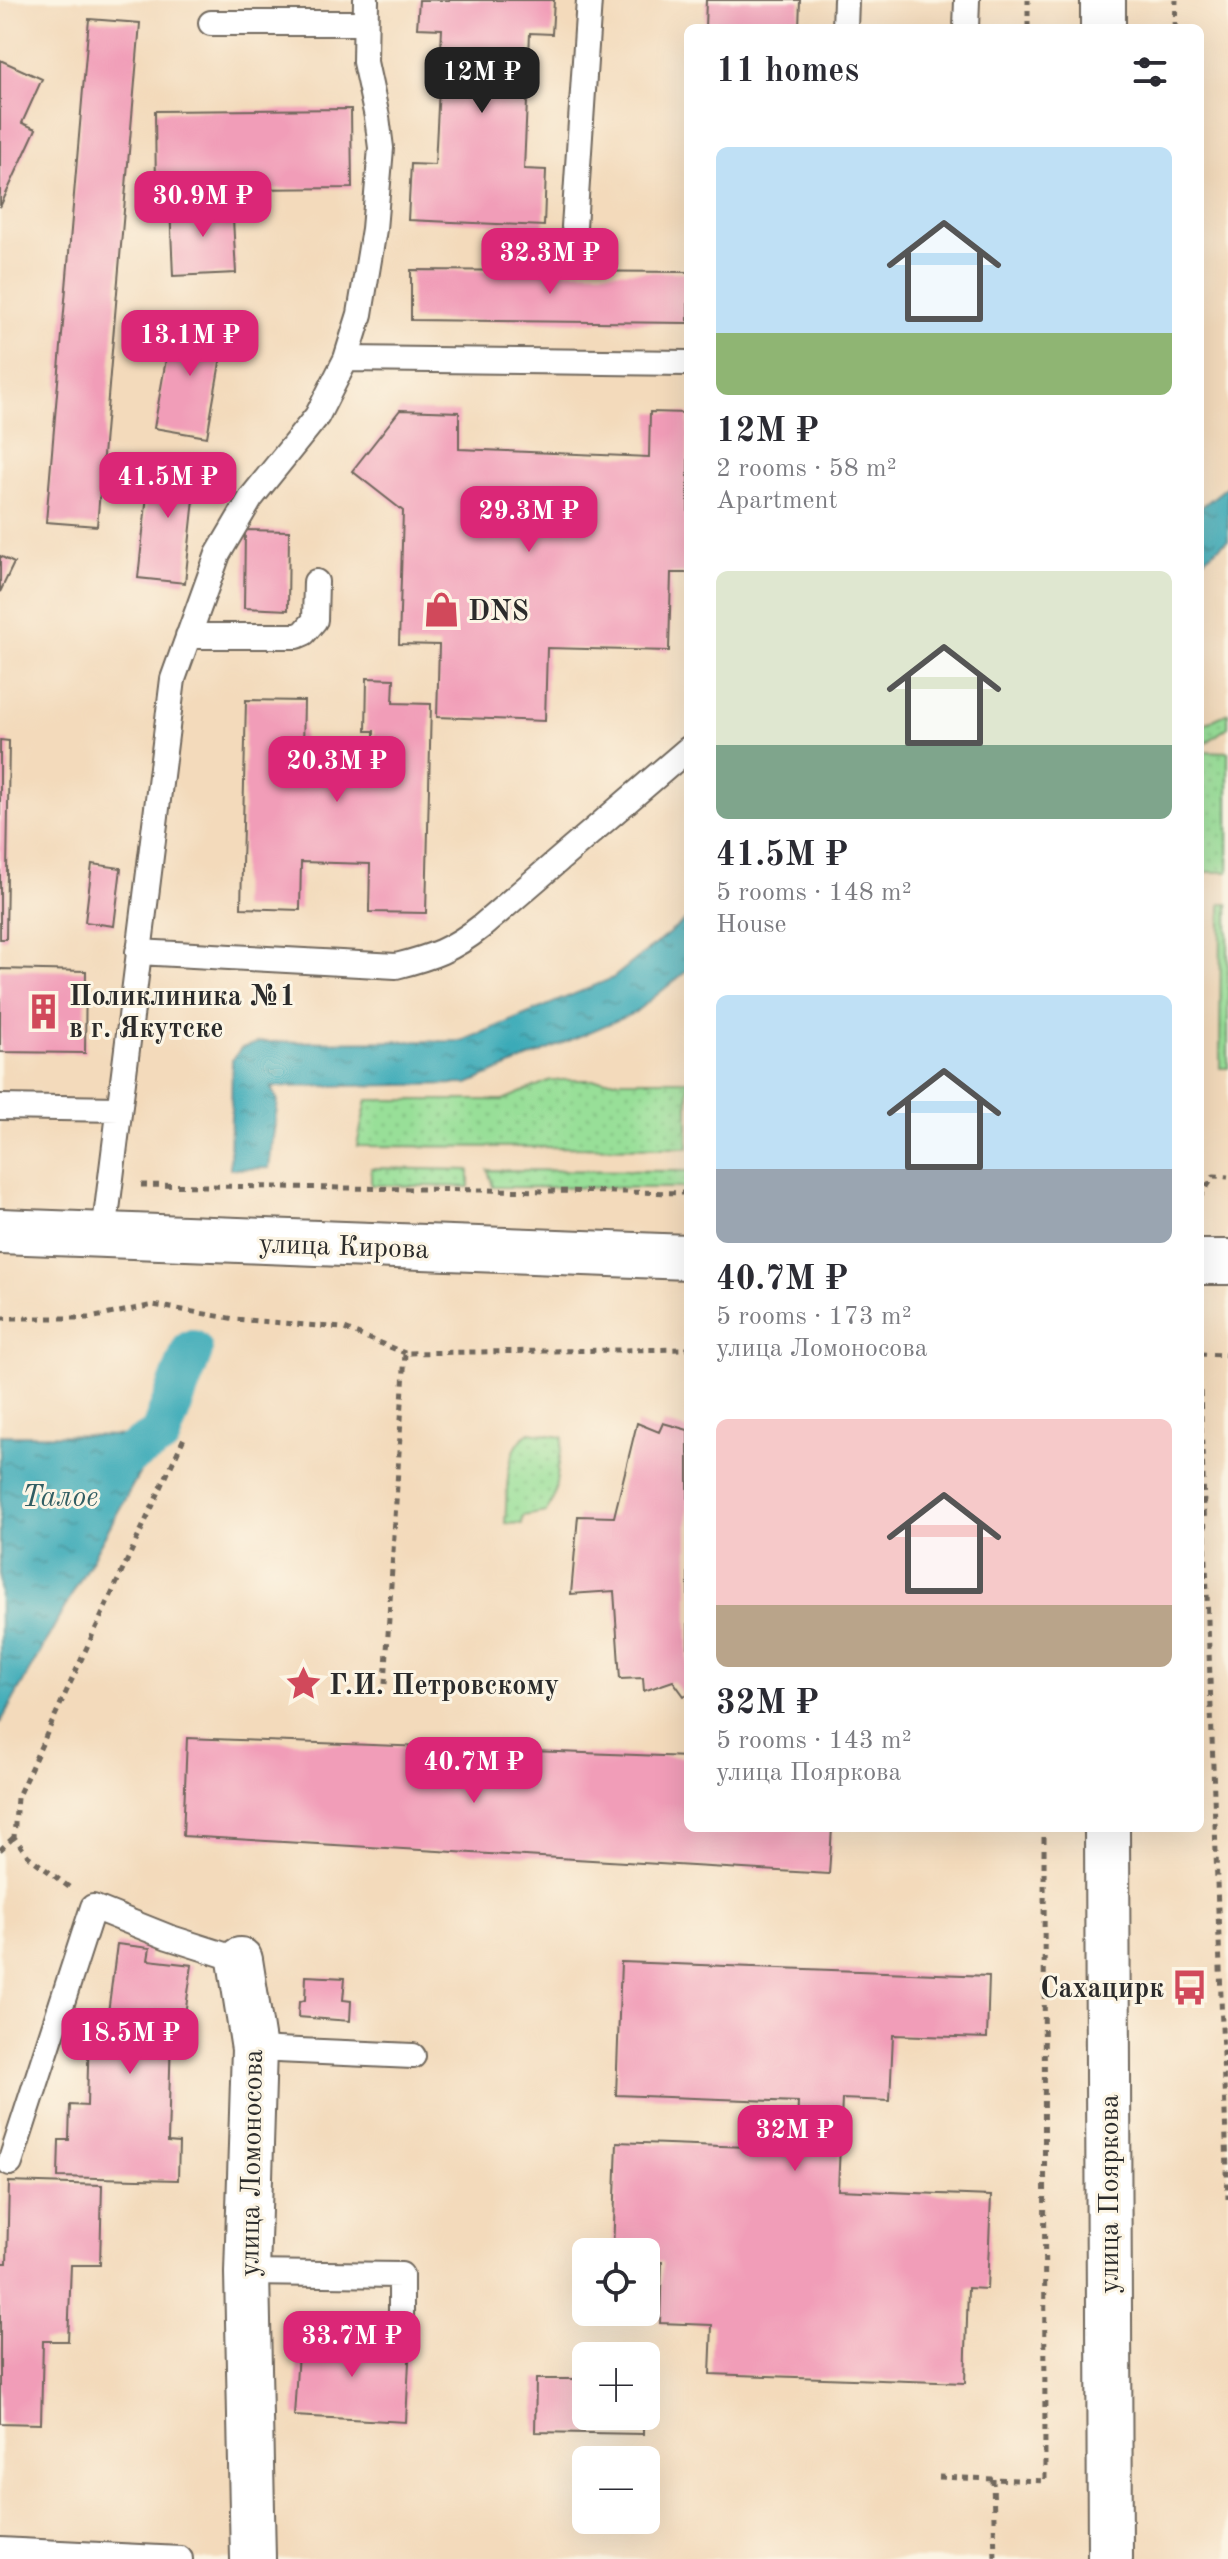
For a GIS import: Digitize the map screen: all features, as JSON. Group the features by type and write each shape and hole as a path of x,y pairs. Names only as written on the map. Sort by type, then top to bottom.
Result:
{"main road":[{"path":"1103,0 1103,24"},
{"name":"улица Кирова","path":"0,1231 684,1257"},
{"path":"1204,1262 1228,1262"},
{"name":"улица Пояркова","path":"1107,1832 1110,2559"},
{"name":"улица Ломоносова","path":"240,1960 254,2049 247,2273 253,2559"}],"lane":[{"path":"574,227 589,0"},
{"path":"845,24 846,0"},
{"path":"966,24 967,0"},
{"path":"104,1234 173,679 218,554 234,523 317,416 346,359 360,314 374,229 381,148 380,129 365,62 366,12 211,23"},
{"path":"346,359 684,363"},
{"path":"188,636 297,636 304,633 315,620 316,582"},
{"path":"138,952 396,966 433,957 457,946 482,926 684,752"},
{"path":"0,1107 119,1109"},
{"path":"10,2163 93,1907 168,1937 240,1960"},
{"path":"254,2049 413,2056"},
{"path":"247,2273 401,2275 401,2322"},
{"path":"0,2550 180,2559"}],"path":[{"path":"1028,0 1028,24"},
{"path":"1175,24 1176,0"},
{"path":"1204,1191 1214,1176 1228,1177"},
{"path":"109,1185 684,1193"},
{"path":"0,1318 90,1318 153,1305 235,1319 342,1328 405,1353 684,1349"},
{"path":"385,1684 405,1353"},
{"path":"1204,1354 1228,1355"},
{"path":"93,1907 28,1856 14,1837 17,1798 184,1438"},
{"path":"1204,1506 1228,2199"},
{"path":"939,2477 1045,2481 1044,1832"},
{"path":"0,1850 14,1837"},
{"path":"993,2479 995,2559"}],"green space":[{"path":"1228,713 1228,727 1204,744 1204,724"},
{"path":"1204,751 1228,752 1228,872 1204,872"},
{"path":"1221,904 1228,904 1228,1068 1220,1068"},
{"path":"551,1080 684,1080 684,1148 357,1146 367,1100 503,1100"},
{"path":"371,1168 469,1170 469,1187 371,1185"},
{"path":"488,1170 684,1171 684,1188 493,1187"},
{"path":"530,1432 563,1437 554,1497 546,1512 523,1516 522,1524 505,1523 511,1460 521,1440"}],"water":[{"path":"1228,486 1228,540 1204,559 1204,505"},
{"path":"684,921 684,973 634,1013 468,1084 271,1087 278,1101 269,1168 230,1169 232,1060 241,1048 260,1042 462,1041 613,978"},
{"name":"Талое","path":"0,1435 160,1436 0,1724"}],"building":[{"path":"419,0 554,0 552,34 530,33 524,169 546,170 544,226 408,220 411,164 435,165 442,29 417,28"},
{"path":"706,0 800,0 799,24 705,24"},
{"path":"89,19 140,23 97,526 46,522"},
{"path":"0,60 42,79 22,123 36,129 0,207"},
{"path":"351,109 352,188 156,190 155,111"},
{"path":"232,201 236,273 173,276 170,205"},
{"path":"411,270 684,272 684,323 411,320"},
{"path":"173,319 226,328 207,437 154,428"},
{"path":"400,410 459,412 459,449 649,457 650,412 684,413 684,573 671,573 669,651 547,648 545,721 437,717 439,645 399,644 403,511 352,471"},
{"path":"151,458 198,462 185,583 138,578"},
{"path":"245,530 289,531 288,610 244,608"},
{"path":"0,556 14,563 0,592"},
{"path":"367,678 394,679 393,703 431,704 426,913 369,912 370,864 301,862 300,910 241,908 246,700 304,701 303,749 374,750 374,731 366,731"},
{"name":"Поликлиника №1 в г. Якутске","path":"0,740 9,741 6,939 0,939"},
{"path":"92,864 121,868 114,926 85,922"},
{"name":"Поликлиника №1 в г. Якутске","path":"0,969 86,971 85,1053 0,1052"},
{"path":"637,1423 659,1432 663,1423 684,1429 684,1696 673,1681 644,1691 643,1678 620,1679 614,1591 571,1594 578,1516 614,1517"},
{"path":"187,1738 684,1757 684,1832 832,1832 829,1874 183,1836"},
{"path":"117,1944 150,1948 148,1960 192,1965 182,2036 171,2035 168,2142 179,2143 178,2180 58,2177 59,2140 69,2140 70,2105 87,2106 89,2027 106,2028"},
{"path":"621,1962 989,1976 987,2038 893,2035 890,2101 842,2099 838,2190 991,2196 987,2289 968,2288 965,2383 710,2374 712,2325 660,2323 660,2238 614,2238 617,2142 796,2149 798,2102 616,2095"},
{"path":"306,1976 345,1978 343,2000 351,2001 350,2021 298,2017 299,2002 305,2000"},
{"path":"9,2182 102,2185 100,2265 71,2265 68,2341 43,2341 41,2424 0,2423 0,2263 7,2263"},
{"path":"299,2336 410,2341 406,2422 294,2416"},
{"path":"536,2379 572,2379 572,2430 643,2430 643,2434 535,2432"}],"waterway":[{"path":"112,1465 160,1436 192,1351"}],"place":[{"name":"DNS","path":"442,610"},
{"name":"Поликлиника №1 в г. Якутске","path":"43,1011"},
{"name":"Г.И. Петровскому","path":"303,1684"},
{"name":"Сахацирк","path":"1190,1987"}]}
